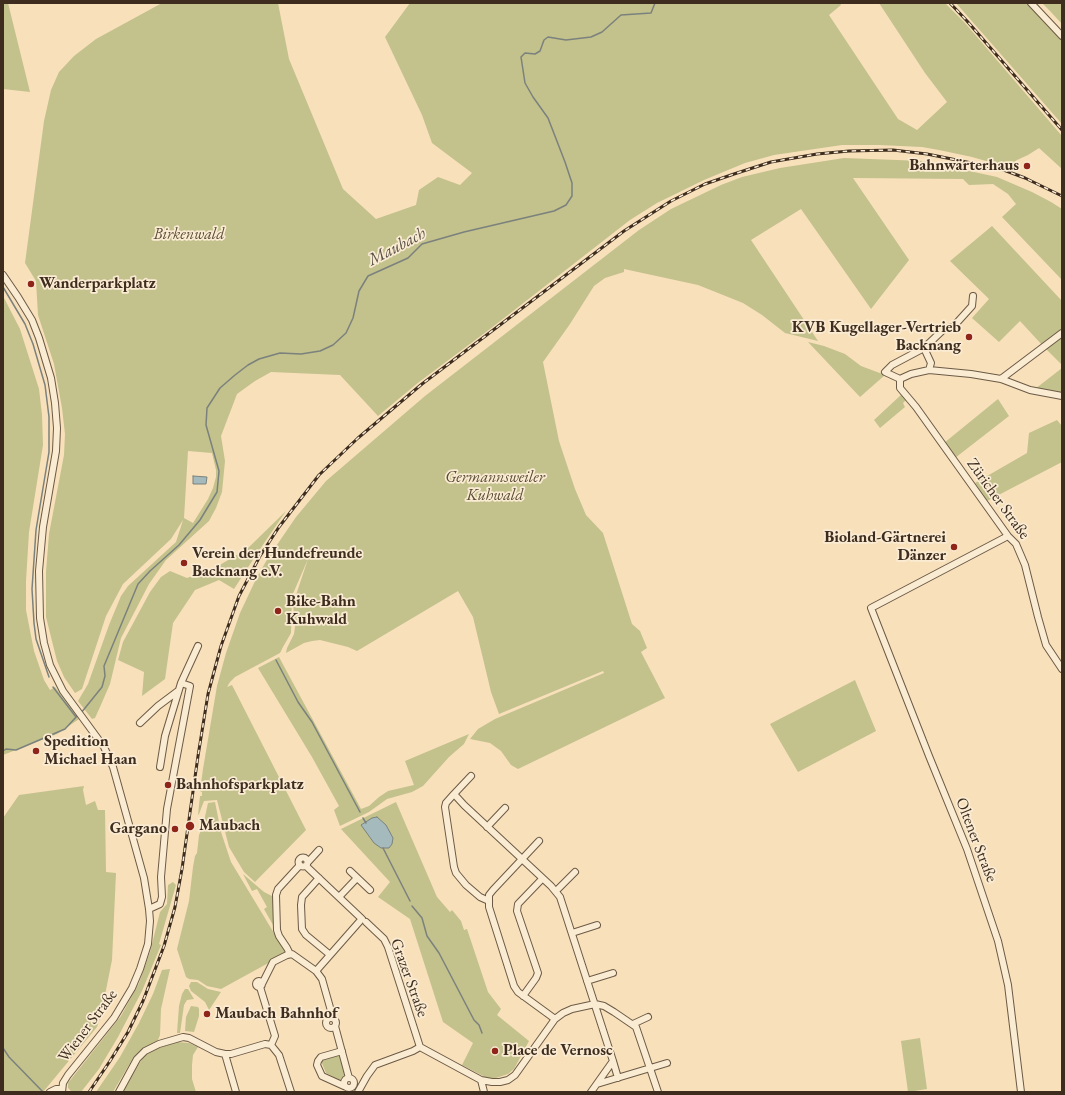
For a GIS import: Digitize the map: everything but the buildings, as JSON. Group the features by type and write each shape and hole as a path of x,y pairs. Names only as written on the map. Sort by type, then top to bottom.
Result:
{"street":[{"path":"1031,3 1062,36"},
{"name":"Wiener Straße","path":"3,275 32,320 39,338 51,378 56,415 56,451 41,545 39,571 40,618 44,643 50,665 57,680 73,706 104,748 113,767 144,878 150,921 148,944 140,969 128,996 114,1018 68,1075 63,1084 62,1091"},
{"path":"973,296 972,306 953,327 944,329 924,348 892,365 885,372 900,379 911,374 929,370 971,374 1001,379 1030,390 1062,396"},
{"path":"1001,379 1062,333"},
{"path":"924,348 931,363 929,370"},
{"name":"Züricher Straße","path":"900,379 900,388 916,407 1008,536 1016,544 1021,553 1046,645 1062,669"},
{"name":"Oltener Straße","path":"1008,536 871,608 967,848 998,941 1008,985 1021,1092"},
{"path":"160,767 165,736 178,692 198,646"},
{"path":"149,909 160,904 162,897 162,877 168,801 190,686 181,683"},
{"path":"140,723 158,706 178,692"},
{"path":"471,776 446,804 454,868 456,873 466,885 480,897 488,901"},
{"path":"454,794 464,806 556,891 560,897 618,1078"},
{"path":"487,827 505,808"},
{"path":"539,841 493,890 488,901 514,986 518,992 555,1019"},
{"path":"319,850 278,889 276,895 277,930 290,954 316,971 322,979 333,1018 327,1020 326,1025 330,1028 335,1026 349,1078 344,1080 346,1087"},
{"name":"Grazer Straße","path":"305,864 362,921 384,939 388,947 420,1047"},
{"path":"350,871 370,890"},
{"path":"556,891 574,872"},
{"path":"320,878 302,897 302,929 306,935 329,954"},
{"path":"339,897 357,878"},
{"path":"523,996 538,973 517,911 518,904 542,878"},
{"path":"316,971 329,954 362,921"},
{"path":"572,933 597,925"},
{"path":"271,1045 275,1036 261,986 273,962 290,954"},
{"path":"587,980 613,973"},
{"path":"342,1051 322,1057 318,1061 317,1065 322,1076 357,1092 375,1065 420,1047 481,1080 496,1082 511,1078 555,1019 572,1009 595,1004 614,1012 633,1024 638,1030 658,1092"},
{"path":"633,1024 648,1017"},
{"path":"119,1092 137,1059 145,1051 159,1044 182,1038 189,1038 216,1052 225,1054 231,1054 265,1044 271,1045 275,1048 279,1055 291,1092"},
{"path":"225,1054 236,1092"},
{"path":"591,1092 613,1061"},
{"path":"597,1084 667,1063"},
{"path":"481,1080 484,1092"},
{"path":"50,1092 56,1089 62,1091"}],"green space":[{"path":"3,3 8,3 30,92 3,89"},
{"name":"Birkenwald","path":"162,3 278,3 289,59 343,189 376,219 416,205 419,190 438,177 460,185 472,173 432,143 422,115 385,37 410,3 840,3 841,5 829,15 898,119 917,130 947,102 925,73 879,3 945,3 965,23 1062,136 1062,169 1039,148 1007,167 972,157 922,147 842,145 774,155 745,163 704,180 657,203 630,220 419,382 378,416 340,375 271,372 255,381 237,394 221,436 225,461 222,492 216,508 209,521 166,560 149,584 121,638 110,684 95,718 92,719 78,701 88,684 121,596 128,586 176,542 183,520 171,539 123,584 106,616 82,689 75,693 64,677 57,661 46,617 46,572 49,534 64,455 65,434 54,364 38,315 36,281 25,263 44,121 51,90 59,72 74,56 96,39","holes":["188,451 212,453 216,477 208,499 193,523 184,518"]},
{"path":"956,3 1028,3 1062,40 1062,124"},
{"path":"1042,3 1062,3 1062,24 1050,11"},
{"name":"Germannsweiler Kuhwald","path":"844,158 923,161 997,177 1051,202 1062,209 1062,280 1002,217 1016,204 1008,194 993,184 969,185 963,179 853,178 909,260 871,309 801,209 751,240 818,341 785,333 762,315 743,303 698,285 624,269 624,272 605,278 594,286 570,324 543,362 559,441 575,489 586,515 603,533 632,624 640,631 647,648 641,652 665,698 518,769 511,765 501,751 490,743 470,739 478,729 495,719 604,673 603,671 499,714 491,692 473,617 458,591 357,651 348,647 320,640 304,643 286,653 294,634 295,627 293,604 308,559 292,596 291,633 280,653 235,677 227,687 232,685 306,830 255,882 244,872 229,847 217,800 204,801 198,815 200,796 202,796 202,792 200,791 217,686 226,653 240,613 268,558 296,517 326,481 425,396 639,230 671,209 721,185 742,177 780,168"},
{"path":"992,226 1062,301 1062,330 1043,346 1020,321 999,342 972,318 989,299 950,261"},
{"path":"3,296 20,329 39,389 42,415 43,445 29,532 26,610 34,651 44,680 50,690 55,687 79,719 57,734 3,755"},
{"path":"1062,336 1062,365 1046,349"},
{"path":"808,342 845,354 861,366 885,375 860,397"},
{"path":"1062,368 1062,395 1035,389"},
{"path":"902,394 906,400 903,403 905,407 880,428 874,420"},
{"path":"998,399 1009,416 955,458 944,443"},
{"path":"1057,420 1062,426 1062,462 987,501 975,483 1027,453 1029,433"},
{"path":"286,511 234,589 219,580 195,590 173,623 165,679 142,696 144,672 118,660 123,642 150,592 161,577 170,571 187,578 218,566 247,549"},
{"path":"279,657 361,809 369,806 388,791 414,785 405,761 469,734 464,744 449,757 423,786 412,792 387,799 369,812 340,826 334,810 339,806 312,757 258,668"},
{"path":"855,680 876,731 798,772 770,724"},
{"path":"84,786 83,790 86,805 95,801 98,810 105,810 106,872 116,873 112,960 101,1015 97,1027 43,1092 3,1092 3,818 19,795"},
{"path":"215,802 221,832 231,862 277,938 285,948 283,955 221,989 207,986 198,980 189,979 186,977 177,949 189,901 199,835 203,826 208,803"},
{"path":"396,802 437,897 450,912 452,910 461,921 464,930 467,929 488,992 501,1009 497,1015 529,1041 514,1069 508,1074 493,1079 487,1078 462,1065 473,1043 443,1022 410,919 378,897 390,882 341,829"},
{"path":"243,874 264,892 274,897 275,924 273,925 264,909 267,907 257,889 252,891"},
{"path":"173,882 176,885 159,944 161,945 142,991 99,1069 81,1092 72,1092 68,1088 68,1083 121,1016 139,983 150,952 160,912 167,904 168,885"},
{"path":"170,969 161,1009 160,1035 158,1040 140,1051 133,1058 113,1092 96,1092 120,1057 139,1023 153,994 162,970"},
{"path":"191,982 197,982 208,989 221,992 209,1010 205,1002 191,991 189,986"},
{"path":"185,989 188,989 194,999 187,1000 184,1005 180,1033 177,1033 179,1006"},
{"path":"191,1006 198,1007 199,1009 199,1016 194,1032 185,1031 186,1017"},
{"path":"920,1038 927,1089 908,1092 901,1041"},
{"path":"178,1042 189,1043 198,1047 193,1055 192,1065 192,1079 196,1092 123,1092 144,1056 155,1049"},
{"path":"339,1054 345,1071 345,1075 340,1080 326,1073 321,1061 323,1058"}],"shaded area":[{"path":"193,476 207,477 206,484 193,484"},
{"path":"377,817 386,825 393,838 392,844 389,848 381,848 374,843 361,825 372,818"}],"waterway":[{"name":"Maubach","path":"81,713 102,687 105,676 104,666 138,584 179,545 200,520 217,492 219,471 206,425 207,408 220,388 248,365 259,359 280,353 301,354 320,351 333,345 346,333 353,318 359,291 368,276 408,258 422,244 464,232 554,211 566,205 572,196 572,183 548,118 525,83 521,57 525,53 535,54 540,51 544,40 548,37 566,40 591,37 602,32 621,15 651,13 655,3"},
{"path":"3,287 25,324 33,344 45,385 49,417 49,452 36,530 32,589 36,639 49,677"},
{"path":"276,660 298,702 312,722 360,812"},
{"path":"53,687 76,717"},
{"name":"Maubach","path":"3,751 6,749 16,750 65,729 78,715"},
{"path":"363,818 366,823"},
{"path":"383,848 410,901"},
{"path":"412,906 422,918 427,936 439,953 482,1033"},
{"name":"Maubach","path":"3,1048 9,1057 43,1092"}],"railway":[{"path":"950,3 1062,130"},
{"path":"89,1092 128,1032 143,1001 164,946 175,907 182,869 208,694 221,646 239,596 260,556 279,527 319,475 358,438 422,384 624,231 671,201 705,184 734,174 771,162 817,154 849,151 893,150 927,154 1001,169 1025,178 1062,196"}],"place":[{"name":"Bahnwärterhaus","path":"1027,166"},
{"name":"Wanderparkplatz","path":"31,284"},
{"name":"KVB Kugellager-Vertrieb Backnang","path":"969,337"},
{"name":"Bioland-Gärtnerei Dänzer","path":"954,547"},
{"name":"Verein der Hundefreunde Backnang e.V.","path":"184,563"},
{"name":"Bike-Bahn Kuhwald","path":"278,611"},
{"name":"Spedition Michael Haan","path":"36,751"},
{"name":"Bahnhofsparkplatz","path":"168,785"},
{"name":"Maubach","path":"190,826"},
{"name":"Gargano","path":"175,829"},
{"name":"Maubach Bahnhof","path":"207,1014"},
{"name":"Place de Vernosc","path":"495,1051"}]}
